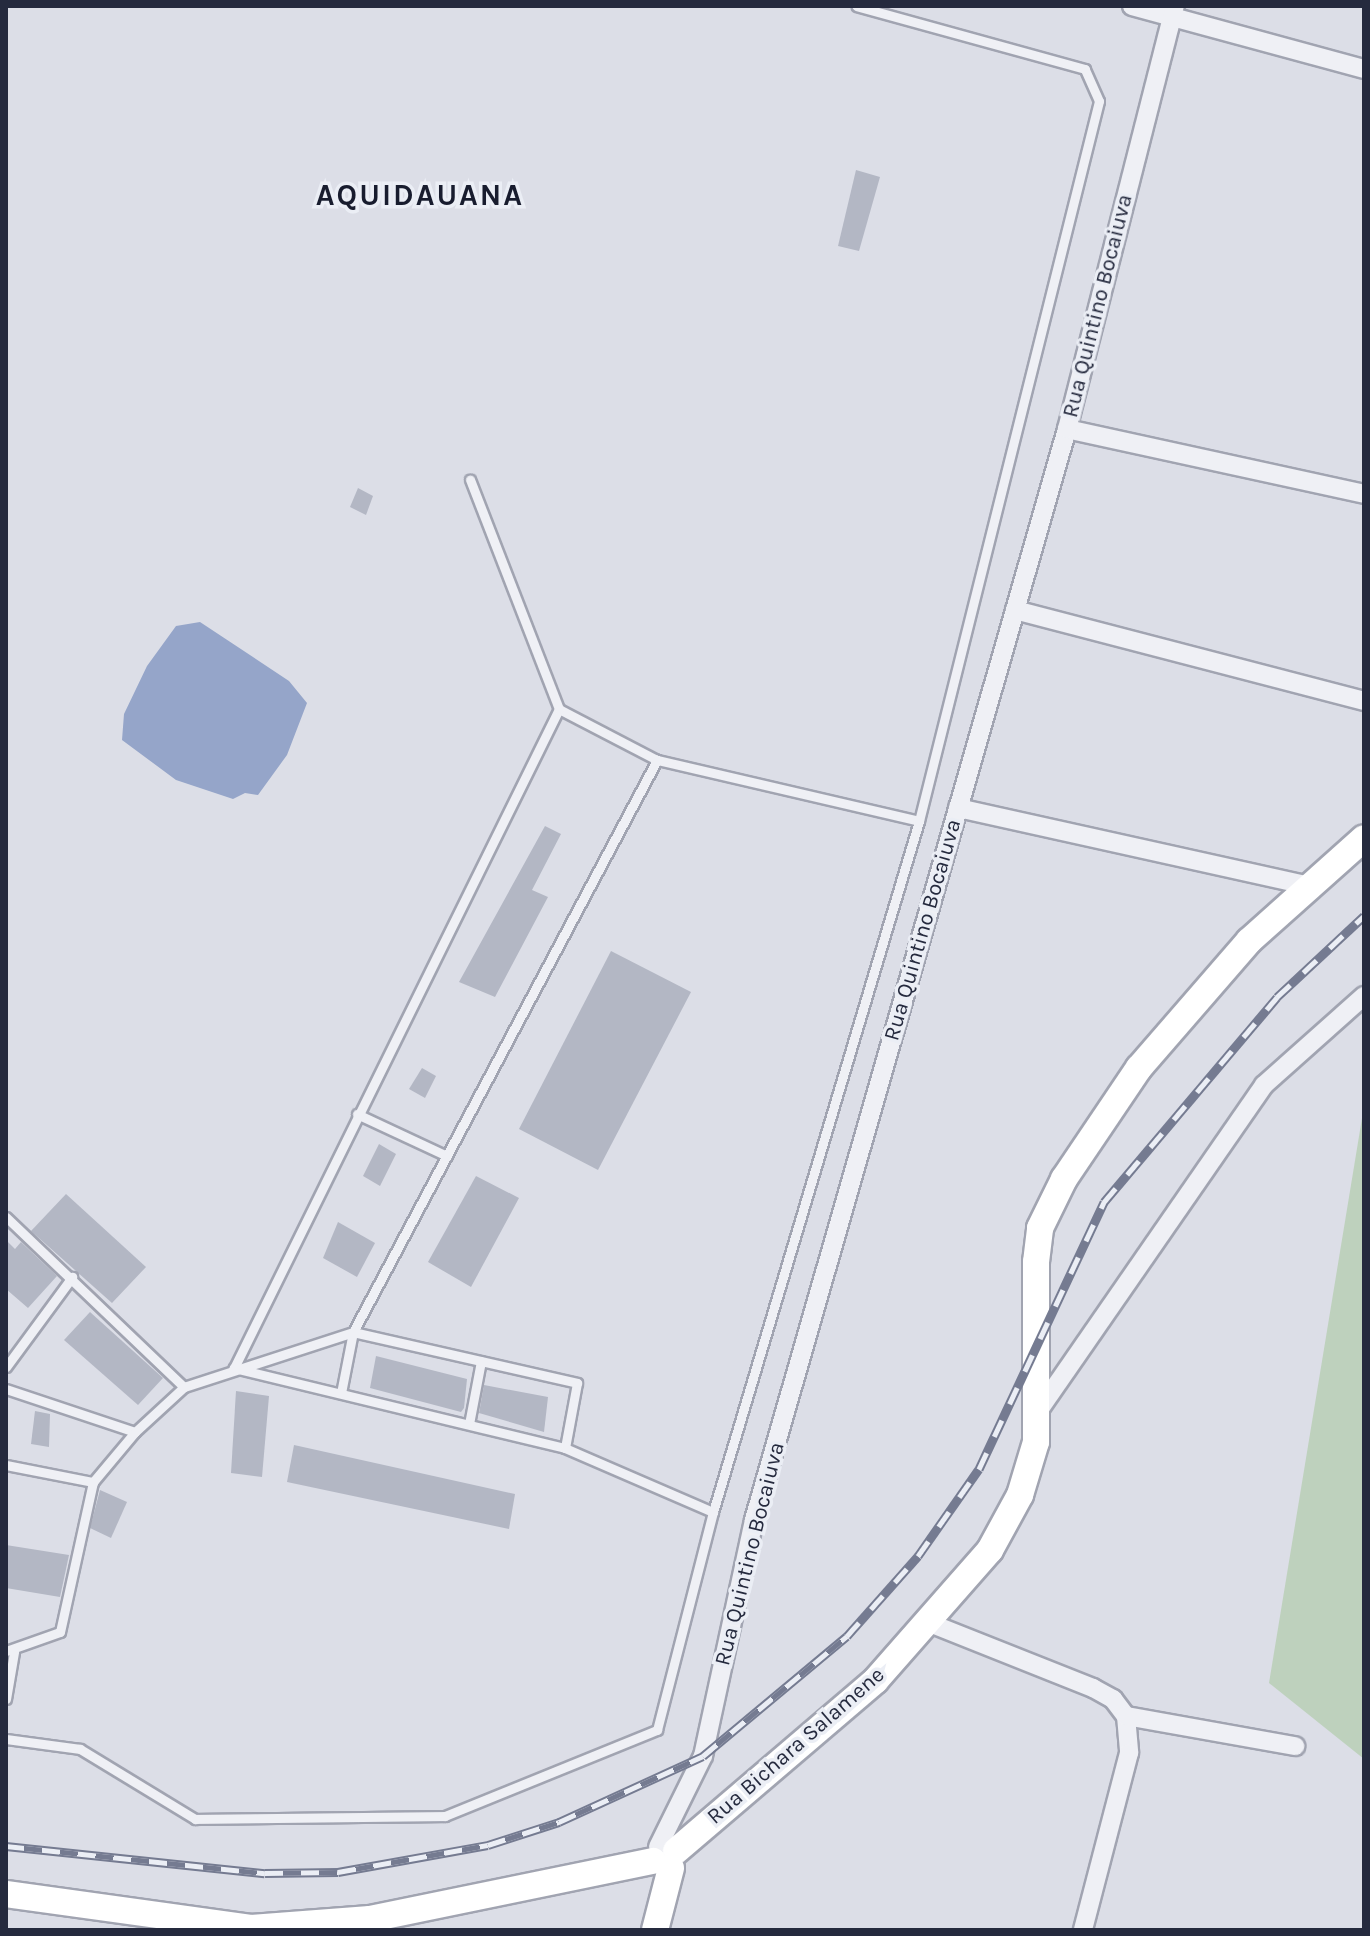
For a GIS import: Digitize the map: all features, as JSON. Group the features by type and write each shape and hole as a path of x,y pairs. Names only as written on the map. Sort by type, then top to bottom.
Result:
{"main road":[{"name":"Rua Bichara Salamene","path":"6,1894 250,1929 370,1919 664,1857 875,1681 990,1550 1020,1495 1039,1410 1036,1262 1040,1228 1064,1179 1139,1068 1249,941 1364,838"},
{"name":"Rua Quintino Bocaiuva","path":"655,1930 664,1857"}],"street":[{"path":"1132,6 1173,11 1364,69"},
{"name":"Rua Quintino Bocaiuva","path":"664,1857 703,1756 754,1520 1067,429 1173,11"},
{"path":"1067,429 1364,494"},
{"path":"1015,610 1364,701"},
{"path":"958,808 1311,886"},
{"path":"1039,1410 1264,1085 1364,996"},
{"path":"927,1622 1093,1688 1113,1699 1126,1716 1129,1753 1083,1930"},
{"path":"1126,1716 1295,1746"}],"lane":[{"path":"6,1739 80,1749 195,1819 445,1816 657,1730 713,1512 919,821 1099,101 1085,69 857,6"},
{"path":"470,480 559,709 657,760 919,821"},
{"path":"234,1368 559,709"},
{"path":"341,1393 353,1332 657,760"},
{"path":"357,1114 447,1156"},
{"path":"6,1217 184,1387"},
{"path":"6,1367 72,1277"},
{"path":"6,1699 10,1652 60,1632 93,1482 135,1432 184,1387 234,1368 353,1332 577,1383 565,1448"},
{"path":"469,1424 481,1361"},
{"path":"234,1368 565,1448 713,1512"},
{"path":"6,1389 135,1432"},
{"path":"6,1465 93,1482"}],"green space":[{"path":"1364,1106 1364,1759 1269,1683"}],"water":[{"path":"200,622 289,681 307,703 287,755 258,795 245,793 233,799 176,780 122,740 124,714 147,666 176,626"}],"building":[{"path":"856,170 880,177 859,251 838,246"},
{"path":"358,488 373,496 366,515 350,507"},
{"path":"545,826 561,834 532,890 548,897 495,997 459,982"},
{"path":"611,951 691,992 598,1170 519,1129"},
{"path":"422,1068 436,1076 425,1098 409,1089"},
{"path":"379,1144 396,1154 380,1186 363,1176"},
{"path":"476,1176 519,1198 471,1287 428,1262"},
{"path":"66,1194 146,1267 112,1303 31,1231"},
{"path":"338,1222 375,1243 357,1277 323,1258"},
{"path":"6,1240 15,1249 21,1242 57,1276 28,1308 6,1289"},
{"path":"90,1312 163,1378 138,1405 64,1340"},
{"path":"376,1356 467,1379 464,1408 461,1412 370,1388"},
{"path":"484,1385 548,1397 544,1432 479,1413"},
{"path":"236,1391 269,1396 262,1477 231,1473"},
{"path":"35,1411 50,1414 49,1447 31,1444"},
{"path":"294,1445 515,1494 509,1529 287,1482"},
{"path":"100,1490 127,1502 111,1538 90,1528"},
{"path":"6,1545 69,1555 60,1597 6,1588"}],"railway":[{"path":"6,1846 265,1873 338,1872 488,1845 559,1822 703,1756 847,1636 918,1556 979,1469 1104,1202 1277,997 1364,916"}],"district":[{"name":"AQUIDAUANA","path":"420,195"}]}
